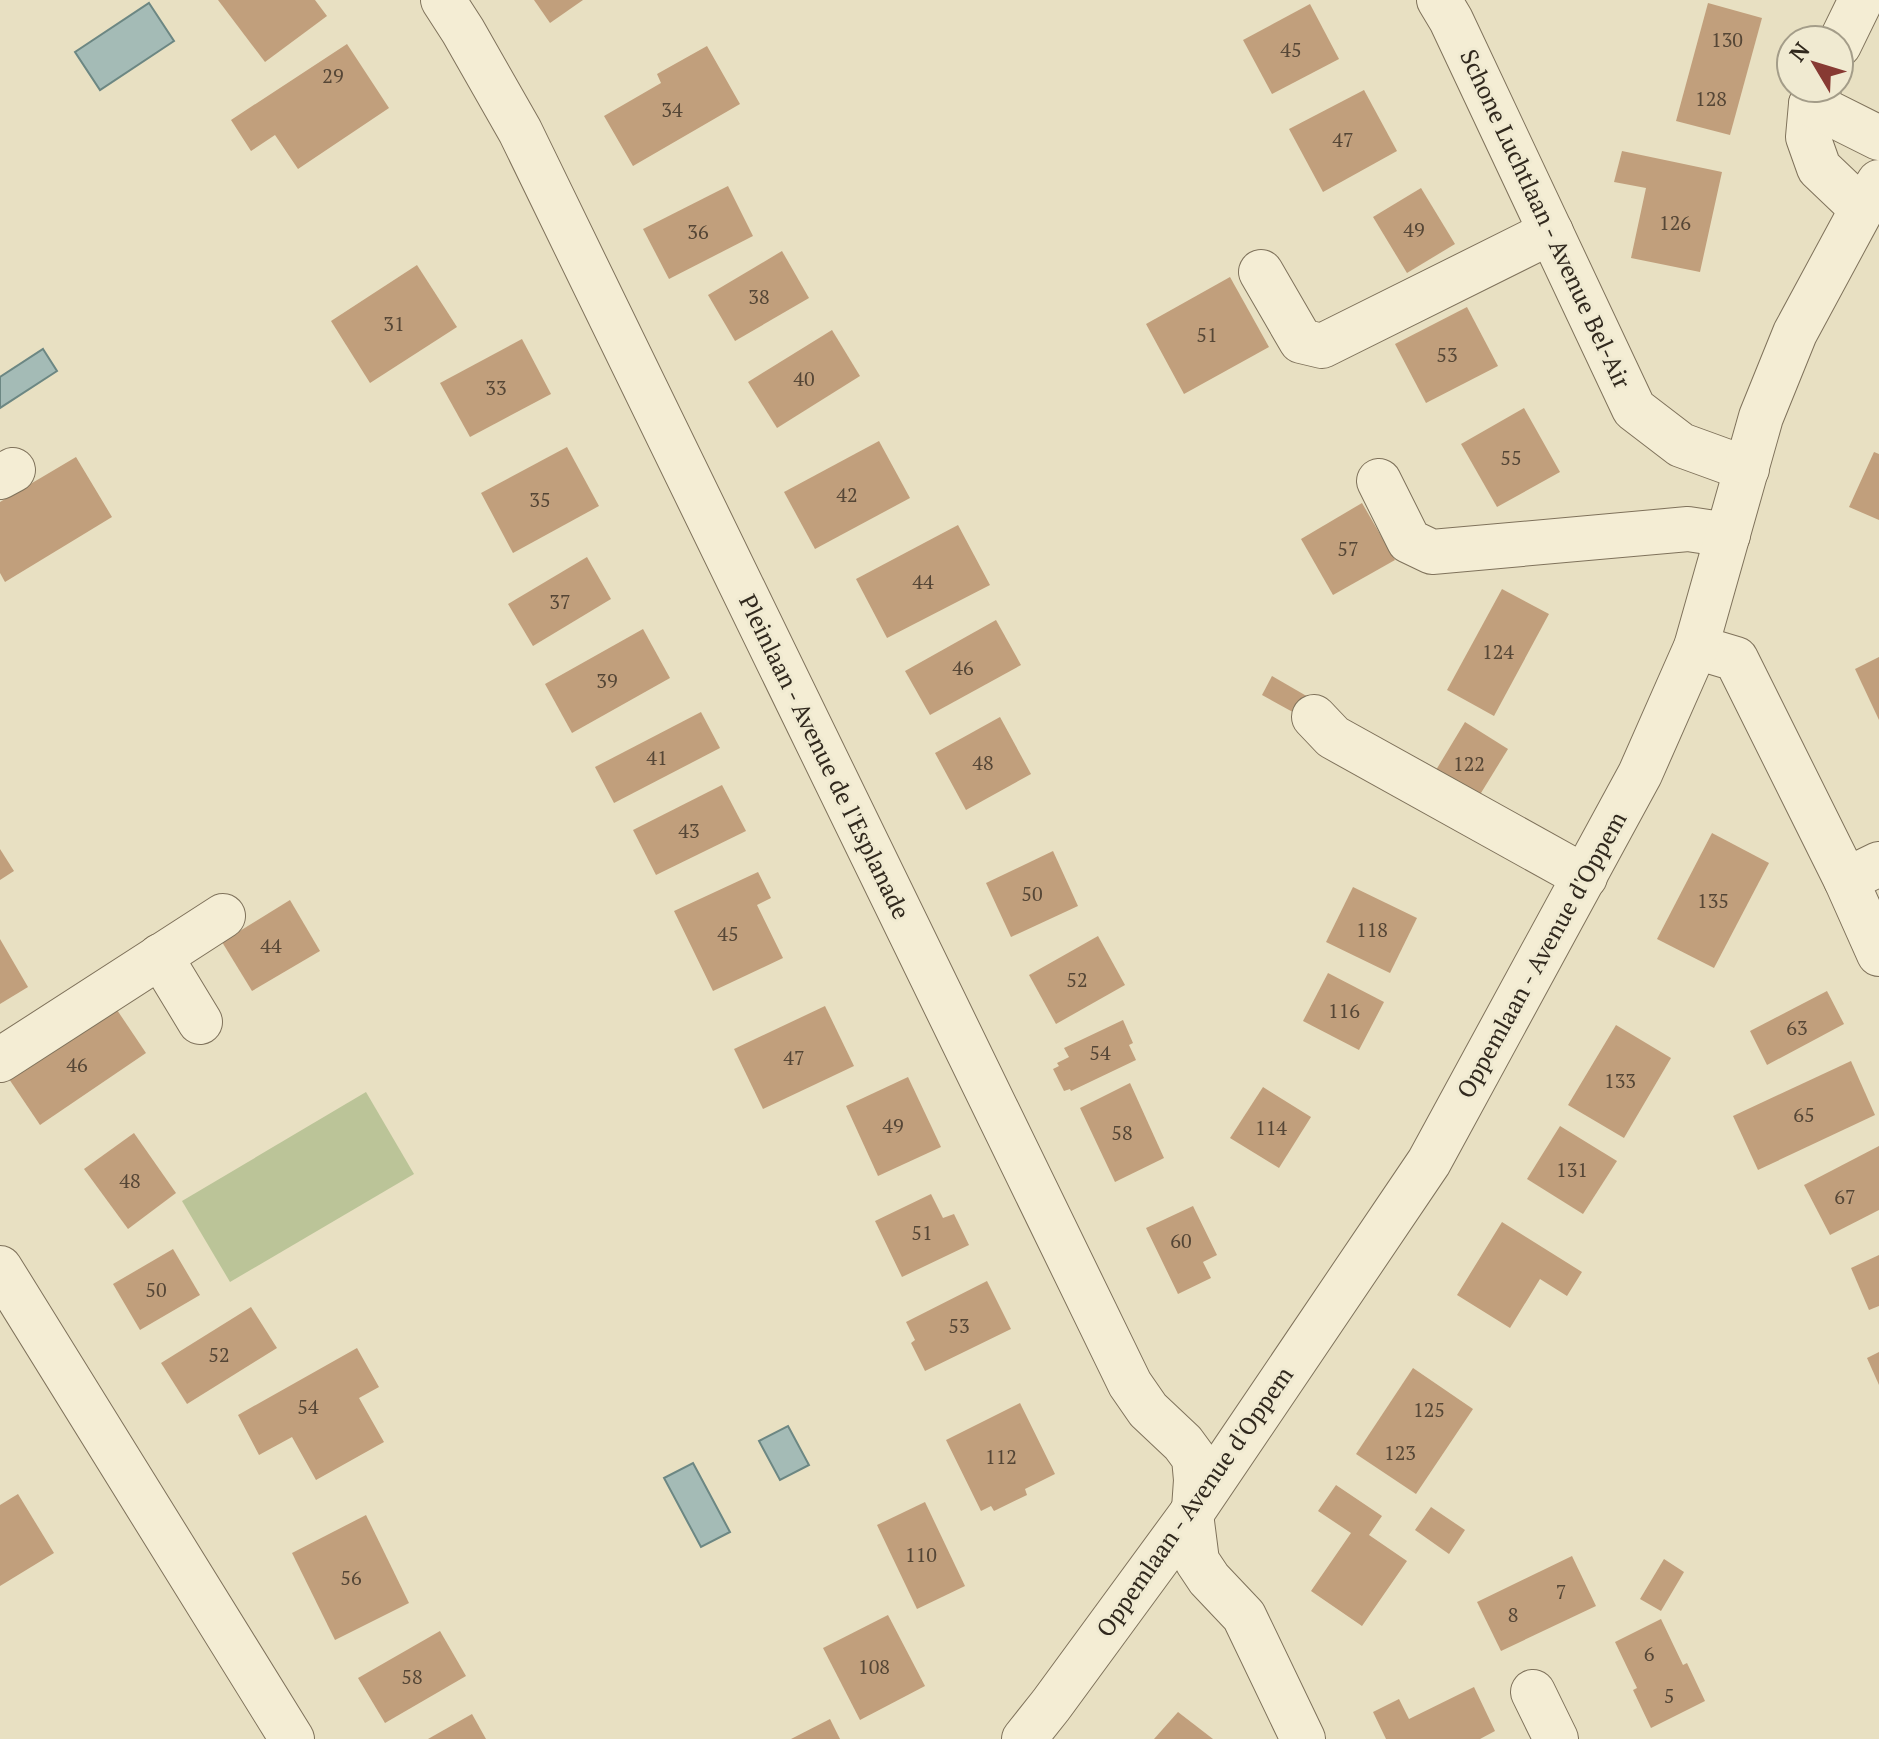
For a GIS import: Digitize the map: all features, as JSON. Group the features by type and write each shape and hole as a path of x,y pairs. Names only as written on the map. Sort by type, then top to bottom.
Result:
{"street":[{"name":"Pleinlaan - Avenue de l'Esplanade","path":"443,0 520,131 1130,1384 1148,1410 1183,1443 1194,1458 1196,1480 1192,1512 1197,1561 1209,1579 1244,1616 1303,1739"},
{"name":"Schone Luchtlaan - Avenue Bel-Air","path":"1439,0 1634,409 1681,445 1747,469"},
{"path":"1849,24 1861,0"},
{"name":"Oppemlaan - Avenue d'Oppem","path":"1024,1739 1192,1512 1429,1162 1640,774 1696,647 1761,417 1795,333 1871,195 1819,168 1808,137 1814,104"},
{"name":"Oppemlaan - Avenue d'Oppem","path":"1827,104 1879,138"},
{"path":"1261,272 1301,341 1322,346 1551,232"},
{"path":"1379,481 1409,541 1432,552 1688,529 1728,535"},
{"path":"1696,647 1736,659 1862,872 1879,954"},
{"path":"1314,717 1333,737 1585,877"},
{"path":"0,1060 223,916"},
{"path":"160,956 200,1022"},
{"path":"0,1268 292,1739"},
{"path":"1533,1692 1556,1739"}],"green space":[{"path":"366,1092 414,1174 230,1282 182,1201"}],"water":[{"path":"149,3 174,41 100,90 75,52"},
{"path":"43,349 57,371 0,408 0,377"},
{"path":"788,1426 809,1465 780,1480 759,1441"},
{"path":"693,1463 730,1532 701,1547 664,1478"}],"building":[{"path":"218,0 315,0 327,16 265,62"},
{"path":"534,0 583,0 550,23"},
{"path":"1708,3 1762,18 1730,135 1676,121"},
{"path":"1310,4 1339,59 1272,94 1243,40"},
{"path":"347,44 389,108 298,169 275,135 251,151 231,120"},
{"path":"707,46 740,104 633,166 604,116 661,83 657,74"},
{"path":"1364,90 1397,151 1323,192 1289,129"},
{"path":"1622,151 1722,172 1700,272 1631,258 1646,188 1614,182"},
{"path":"728,186 753,236 669,279 643,229"},
{"path":"1421,188 1455,244 1407,273 1373,217"},
{"path":"782,251 809,298 735,341 708,295"},
{"path":"417,265 457,327 370,383 331,321"},
{"path":"1230,277 1269,347 1184,394 1146,324"},
{"path":"1467,307 1498,366 1426,403 1395,344"},
{"path":"832,330 860,376 777,428 748,382"},
{"path":"522,339 551,394 470,437 440,383"},
{"path":"1524,408 1560,472 1497,507 1461,444"},
{"path":"879,441 910,498 815,549 784,492"},
{"path":"567,447 599,506 513,553 481,493"},
{"path":"1874,452 1879,454 1879,520 1849,507"},
{"path":"76,457 112,517 5,582 0,573 0,502"},
{"path":"1362,503 1395,560 1333,595 1301,539"},
{"path":"958,525 990,585 887,638 856,579"},
{"path":"587,557 611,599 533,646 508,604"},
{"path":"1502,589 1549,614 1494,716 1447,690"},
{"path":"996,620 1021,665 930,715 905,671"},
{"path":"643,629 670,678 572,733 545,684"},
{"path":"1879,657 1879,720 1855,669"},
{"path":"1272,676 1310,698 1300,716 1262,695"},
{"path":"701,712 720,748 614,803 595,767"},
{"path":"1000,717 1031,774 966,810 935,753"},
{"path":"1465,722 1508,749 1473,806 1430,780"},
{"path":"722,785 746,831 656,875 633,830"},
{"path":"1712,833 1769,863 1714,968 1657,939"},
{"path":"0,849 14,871 0,880"},
{"path":"1053,851 1078,906 1011,937 986,883"},
{"path":"758,872 771,898 757,905 783,958 713,991 674,911"},
{"path":"1353,887 1417,918 1390,973 1326,942"},
{"path":"290,900 320,951 252,991 222,942"},
{"path":"1098,936 1125,985 1056,1024 1029,975"},
{"path":"0,939 28,987 0,1004"},
{"path":"1328,973 1384,1002 1359,1050 1303,1021"},
{"path":"1827,991 1844,1024 1767,1065 1750,1031"},
{"path":"113,1004 146,1053 40,1125 7,1076"},
{"path":"825,1006 854,1066 763,1109 734,1049"},
{"path":"1123,1020 1133,1043 1129,1045 1136,1060 1071,1091 1064,1091 1053,1069 1069,1057 1064,1048"},
{"path":"1616,1025 1671,1058 1624,1138 1568,1105"},
{"path":"1851,1061 1875,1115 1758,1170 1733,1116"},
{"path":"908,1077 941,1147 878,1176 846,1106"},
{"path":"1130,1083 1164,1158 1115,1182 1080,1108"},
{"path":"1263,1087 1311,1117 1279,1168 1230,1138"},
{"path":"1560,1126 1617,1161 1583,1214 1527,1179"},
{"path":"134,1133 176,1193 128,1229 84,1169"},
{"path":"1879,1146 1879,1210 1830,1235 1804,1185"},
{"path":"931,1194 943,1218 954,1214 969,1245 902,1277 875,1221"},
{"path":"1193,1206 1217,1255 1203,1262 1211,1278 1178,1294 1146,1228"},
{"path":"1502,1222 1582,1272 1567,1296 1540,1279 1510,1328 1457,1295"},
{"path":"173,1249 200,1295 140,1330 113,1284"},
{"path":"1879,1255 1879,1306 1869,1310 1851,1268"},
{"path":"987,1281 1011,1329 925,1371 911,1343 915,1340 906,1322"},
{"path":"251,1307 277,1348 187,1404 161,1363"},
{"path":"357,1348 379,1387 359,1398 384,1442 316,1480 292,1437 259,1455 238,1415"},
{"path":"1879,1352 1879,1385 1867,1358"},
{"path":"1413,1368 1473,1409 1416,1494 1356,1454"},
{"path":"1020,1403 1055,1474 1025,1489 1027,1495 994,1511 991,1506 981,1511 946,1440"},
{"path":"1336,1485 1382,1516 1369,1535 1407,1561 1362,1626 1311,1591 1351,1533 1318,1511"},
{"path":"18,1494 54,1553 0,1586 0,1505"},
{"path":"925,1502 965,1586 917,1609 877,1525"},
{"path":"1431,1507 1465,1530 1449,1554 1415,1530"},
{"path":"366,1515 409,1603 335,1640 292,1553"},
{"path":"1572,1556 1596,1606 1501,1651 1477,1602"},
{"path":"1664,1559 1684,1572 1661,1611 1640,1599"},
{"path":"888,1615 925,1686 860,1720 823,1648"},
{"path":"1661,1619 1705,1701 1651,1728 1633,1690 1637,1688 1615,1642"},
{"path":"440,1631 466,1676 385,1723 358,1678"},
{"path":"1474,1687 1495,1731 1480,1739 1386,1739 1373,1712 1399,1699 1409,1719"},
{"path":"1178,1712 1213,1739 1154,1739"},
{"path":"472,1714 486,1739 428,1739"},
{"path":"830,1719 840,1739 791,1739"}]}
